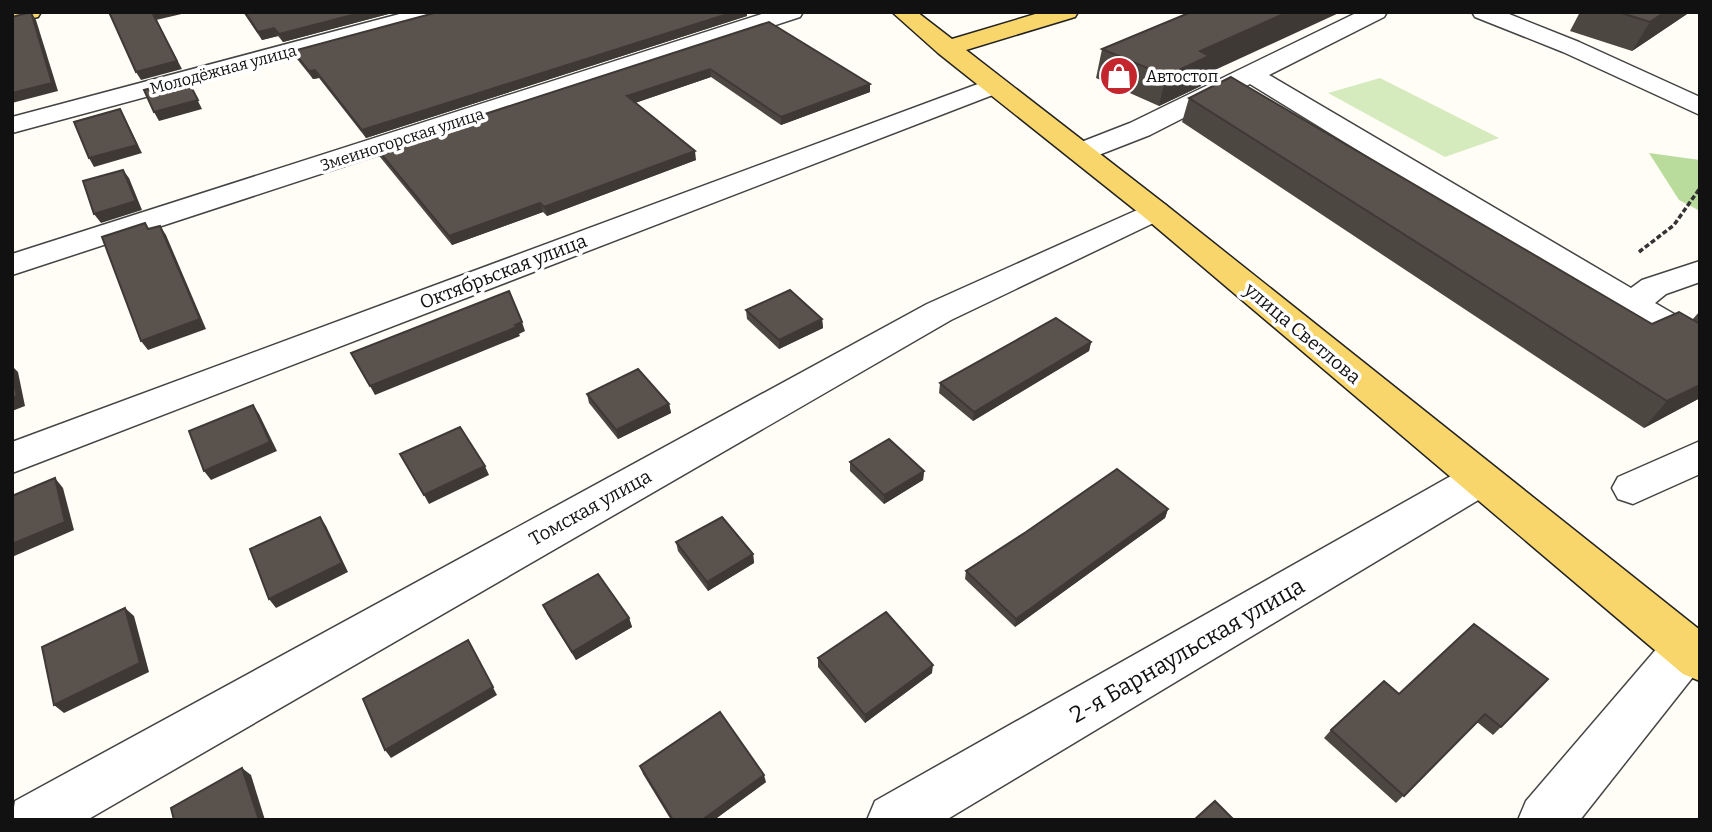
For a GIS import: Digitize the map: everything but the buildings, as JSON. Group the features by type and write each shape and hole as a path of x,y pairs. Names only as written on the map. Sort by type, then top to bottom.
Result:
{"main road":[{"path":"12,16 30,12"},
{"name":"улица Светлова","path":"903,12 1155,211 1693,653"},
{"path":"946,48 1067,12"}],"street":[{"name":"Молодёжная улица","path":"12,125 434,12"},
{"name":"Змеиногорская улица","path":"12,265 792,12"},
{"path":"1081,152 1140,129 1377,12"},
{"path":"1503,15 1697,103"},
{"path":"1250,74 1700,345"},
{"name":"Октябрьская улица","path":"12,458 108,419 994,86"},
{"name":"Томская улица","path":"34,820 939,312 1155,211"},
{"path":"1633,303 1654,287 1700,271"},
{"path":"1633,488 1700,456"},
{"name":"2-я Барнаульская улица","path":"894,820 1480,480"},
{"path":"1545,820 1693,653"}],"path":[{"path":"1639,252 1674,225 1700,188"}],"green space":[{"path":"1380,78 1499,138 1445,157 1328,93"},
{"path":"1649,153 1700,160 1700,211 1679,200"}],"place":[{"name":"Автостоп","path":"1119,76"}]}
